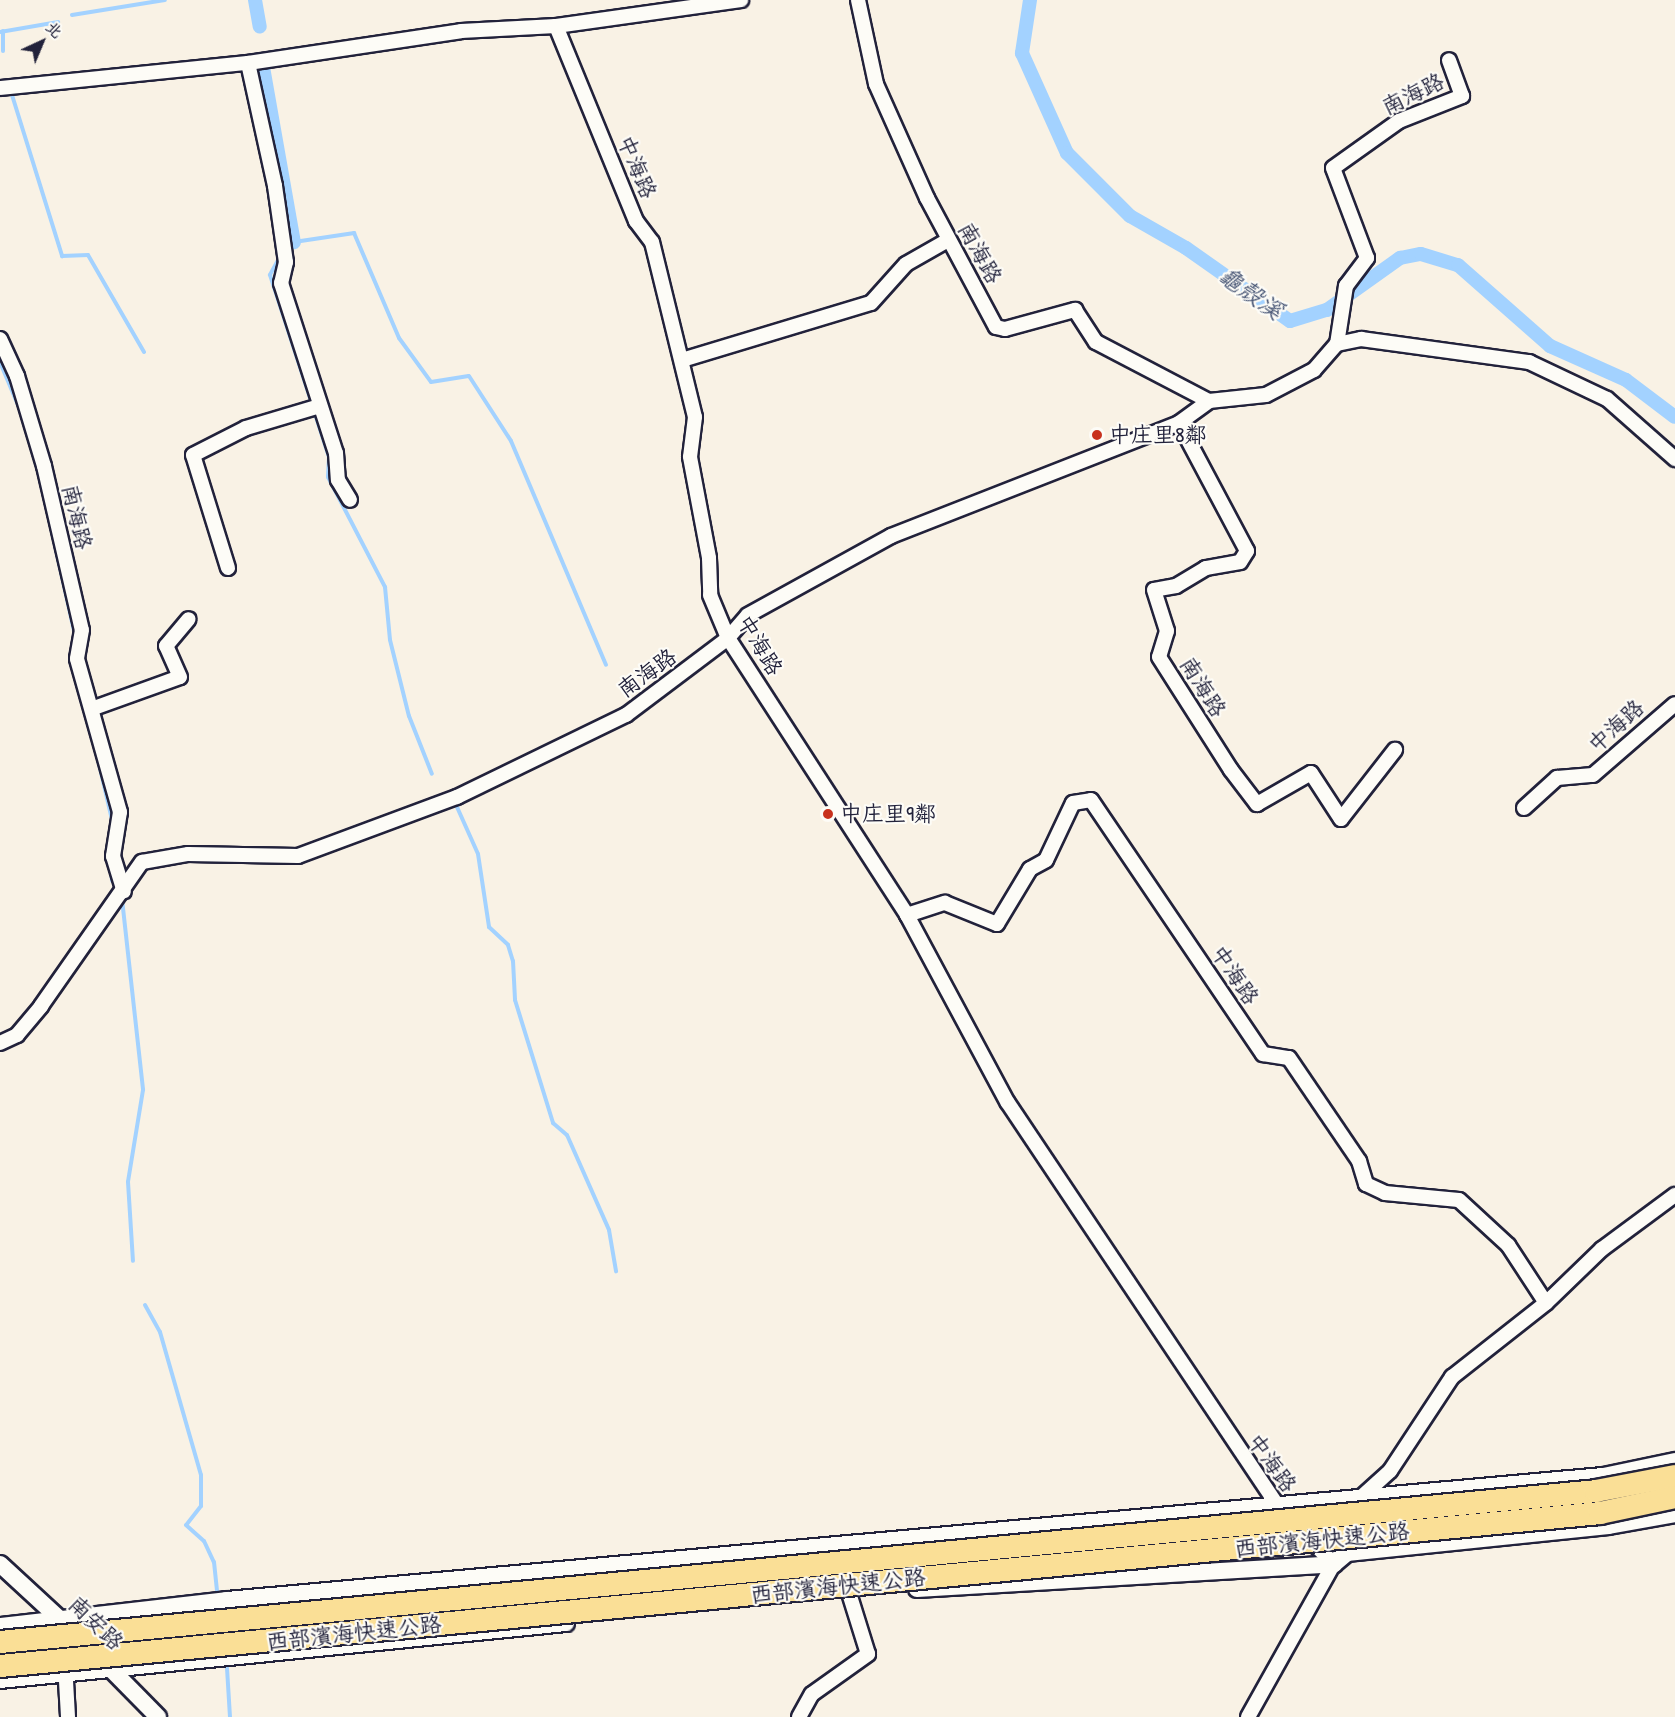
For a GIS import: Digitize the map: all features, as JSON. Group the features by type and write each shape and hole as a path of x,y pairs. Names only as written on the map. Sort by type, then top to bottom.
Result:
{"highway":[{"name":"西部濱海快速公路","path":"0,1642 1596,1491 1675,1476"},
{"name":"西部濱海快速公路","path":"0,1666 1600,1513 1675,1497"}],"street":[{"path":"0,88 248,63 461,32 556,26 741,0"},
{"name":"南海路","path":"0,1043 17,1035 35,1013 124,891 142,862 188,854 297,856 457,797 626,715 728,639 748,615 891,536 1179,423 1209,401 1096,342 1075,310 1005,329 996,327 948,240 876,84 858,0"},
{"name":"中海路","path":"556,26 636,221 652,242 695,417 690,457 709,558 710,595 728,639 907,915 1008,1103 1276,1506 1334,1564"},
{"name":"南海路","path":"1337,344 1346,286 1367,258 1333,168 1399,121 1462,96 1449,60"},
{"path":"248,63 286,262 281,283 336,453 338,480 350,500"},
{"path":"682,360 872,303 906,264 948,240"},
{"name":"南海路","path":"0,339 17,376 44,466 82,630 77,659 94,708 120,812 113,856 124,891"},
{"path":"1209,401 1266,395 1314,370 1337,344 1361,339 1529,362 1607,399 1675,459"},
{"path":"228,568 193,455 246,428 320,406"},
{"name":"南海路","path":"1179,423 1247,551 1240,562 1206,568 1176,586 1154,590 1167,631 1159,657 1231,770 1257,804 1311,773 1341,819 1395,750"},
{"path":"94,708 180,677 166,646 189,619"},
{"name":"中海路","path":"1524,808 1557,778 1593,775 1675,704"},
{"name":"中海路","path":"907,915 945,903 997,924 1030,869 1046,860 1073,803 1091,800 1263,1054 1289,1058 1359,1161 1366,1184 1385,1193 1459,1200 1508,1245 1546,1303"},
{"path":"1248,1717 1334,1564 1359,1499 1390,1471 1452,1377 1546,1303 1602,1248 1675,1195"},
{"path":"0,1626 227,1600 1604,1476 1675,1461"},
{"path":"0,1680 109,1667 849,1593 1334,1564 1347,1553 1609,1527 1675,1514"},
{"name":"南安路","path":"0,1564 60,1619 158,1717"},
{"path":"799,1717 812,1694 868,1654 849,1593"},
{"path":"60,1619 68,1717"}],"waterway":[{"path":"72,15 165,0"},
{"path":"255,0 260,27"},
{"name":"龜殼溪","path":"1030,0 1022,53 1067,153 1130,216 1186,248 1290,321 1327,310 1400,258 1421,254 1458,265 1550,346 1626,380 1675,417"},
{"path":"0,32 58,22"},
{"path":"3,31 3,51"},
{"path":"263,67 294,242"},
{"path":"12,95 62,256 88,255 144,352"},
{"path":"288,248 294,242 354,233 399,338 431,382 469,376 511,441 606,665"},
{"path":"282,253 270,275 311,401"},
{"path":"0,362 23,417"},
{"path":"315,414 329,457 328,477 385,587 390,640 409,716 432,774"},
{"path":"29,439 40,478"},
{"path":"43,491 75,635"},
{"path":"93,738 113,824"},
{"path":"457,807 478,854 489,927 508,945 513,961 515,1000 553,1123 567,1135 609,1230 616,1271"},
{"path":"110,861 112,881"},
{"path":"122,899 143,1090 128,1182 133,1261"},
{"path":"145,1305 160,1332 201,1475 201,1506 186,1525 204,1541 214,1562 217,1592"},
{"path":"227,1668 230,1717"}],"place":[{"name":"中庄里8鄰","path":"1097,435"},
{"name":"中庄里9鄰","path":"828,814"}]}
